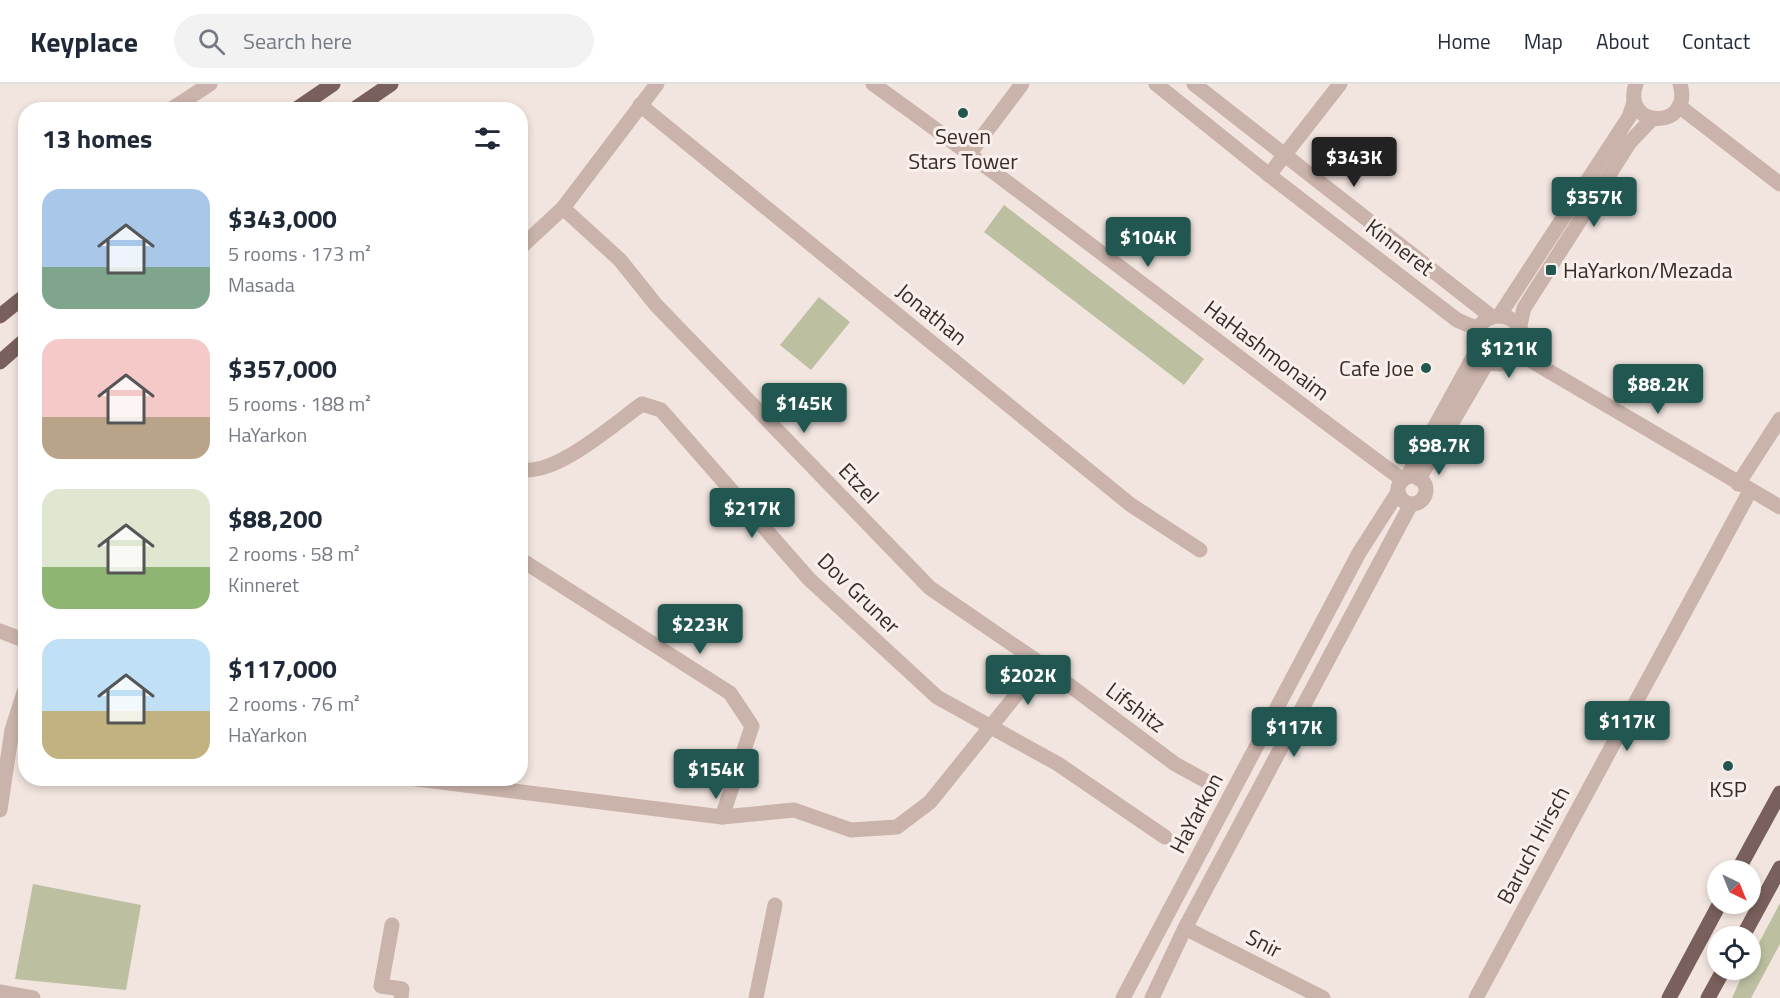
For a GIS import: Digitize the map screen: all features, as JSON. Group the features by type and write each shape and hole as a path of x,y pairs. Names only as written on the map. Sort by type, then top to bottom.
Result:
{"main road":[{"path":"307,102 333,84"},
{"path":"365,102 391,84"},
{"path":"0,316 18,301"},
{"path":"0,362 18,346"},
{"path":"1743,860 1780,793"},
{"path":"1748,926 1780,868"},
{"path":"1669,998 1714,914"},
{"path":"1708,998 1718,980"}],"street":[{"path":"182,102 210,84"},
{"path":"528,241 563,208 657,84"},
{"name":"HaHashmonaim","path":"873,84 970,153 1248,366 1407,482 1402,501 1411,504"},
{"path":"970,153 1022,84"},
{"name":"Kinneret","path":"1156,84 1269,175 1457,320 1478,329"},
{"path":"1194,84 1495,317 1511,320 1519,329"},
{"path":"1269,175 1340,84"},
{"path":"1636,84 1629,117 1495,317 1478,329 1475,341 1482,356 1504,363 1518,353 1522,341 1519,329 1524,308 1630,142 1652,119"},
{"path":"1634,102 1644,115 1652,119 1668,117 1679,106 1682,99 1680,84"},
{"name":"Jonathan","path":"640,105 1131,505 1200,550"},
{"path":"1679,106 1780,184"},
{"name":"Etzel","path":"563,208 620,260 656,305 930,588 1041,664"},
{"path":"1518,353 1744,488 1780,507"},
{"name":"HaYarkon","path":"1124,998 1359,553 1407,482 1482,356"},
{"name":"Dov Gruner","path":"528,471 563,461 642,404 661,410 809,579 937,697 1058,764 1165,837"},
{"name":"Baruch Hirsch","path":"1476,998 1780,419"},
{"name":"HaYarkon","path":"1152,998 1185,928 1411,504 1420,502 1425,495 1425,486 1407,482"},
{"path":"528,564 730,693 752,726 722,817"},
{"path":"0,631 18,638"},
{"path":"473,786 722,817 794,810 851,830 897,827 930,802 1041,664"},
{"name":"Lifshitz","path":"1041,664 1175,764 1206,781"},
{"path":"0,810 18,734"},
{"path":"756,998 775,905"},
{"path":"392,926 381,986 402,988 401,998"},
{"name":"Snir","path":"1185,928 1323,998"},
{"path":"0,992 33,998"}],"green space":[{"path":"1004,205 1204,359 1184,385 984,232"},
{"path":"819,297 850,322 811,370 780,345"},
{"path":"33,884 141,905 126,990 15,979"},
{"path":"1780,903 1780,944 1761,979 1761,939"},
{"path":"1740,980 1761,980 1751,998 1732,998"}],"place":[{"name":"Seven Stars Tower","path":"963,113"},
{"name":"HaYarkon/Mezada","path":"1551,270"},
{"name":"Cafe Joe","path":"1426,368"},
{"name":"KSP","path":"1728,766"}]}
